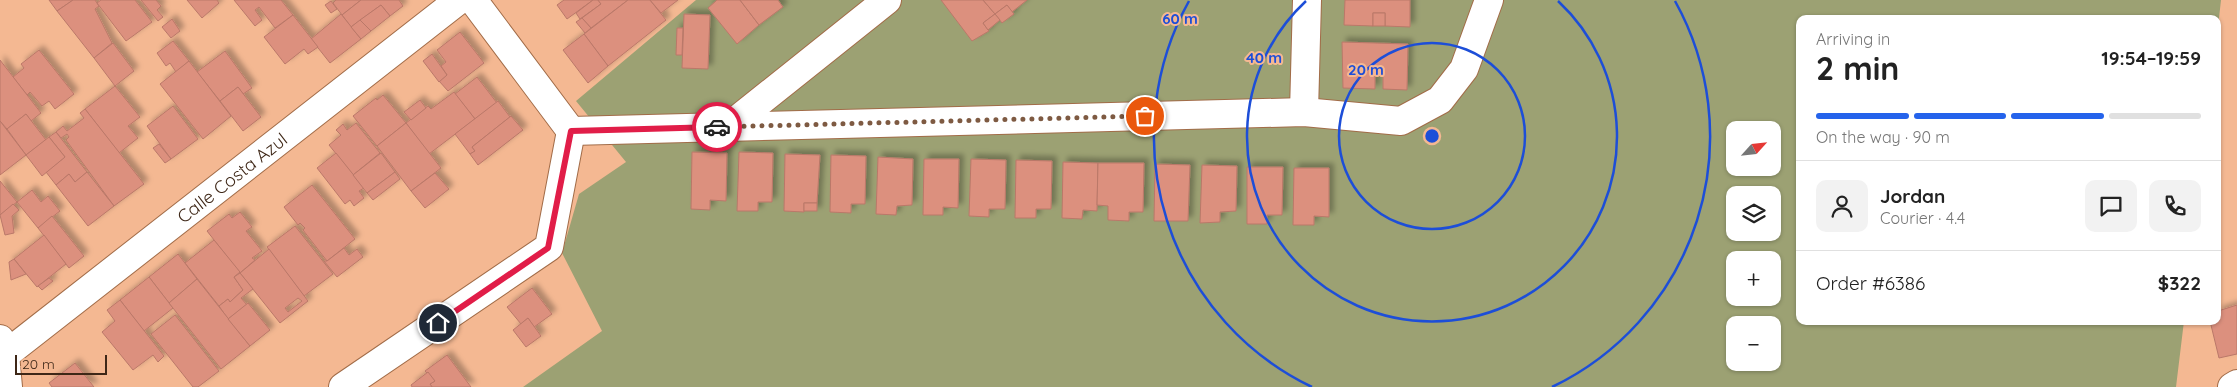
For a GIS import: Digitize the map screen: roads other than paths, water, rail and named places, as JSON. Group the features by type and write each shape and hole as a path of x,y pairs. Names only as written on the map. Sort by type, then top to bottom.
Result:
{"street":[{"name":"Calle Costa Azul","path":"2,346 459,0"},
{"path":"343,387 548,248 571,131 473,0"},
{"path":"728,127 887,0"},
{"path":"1304,112 1307,0"},
{"path":"571,131 1304,112 1401,121 1440,100 1464,69 1489,0"},
{"path":"2,346 8,387"},
{"path":"2232,387 2237,384"}]}
